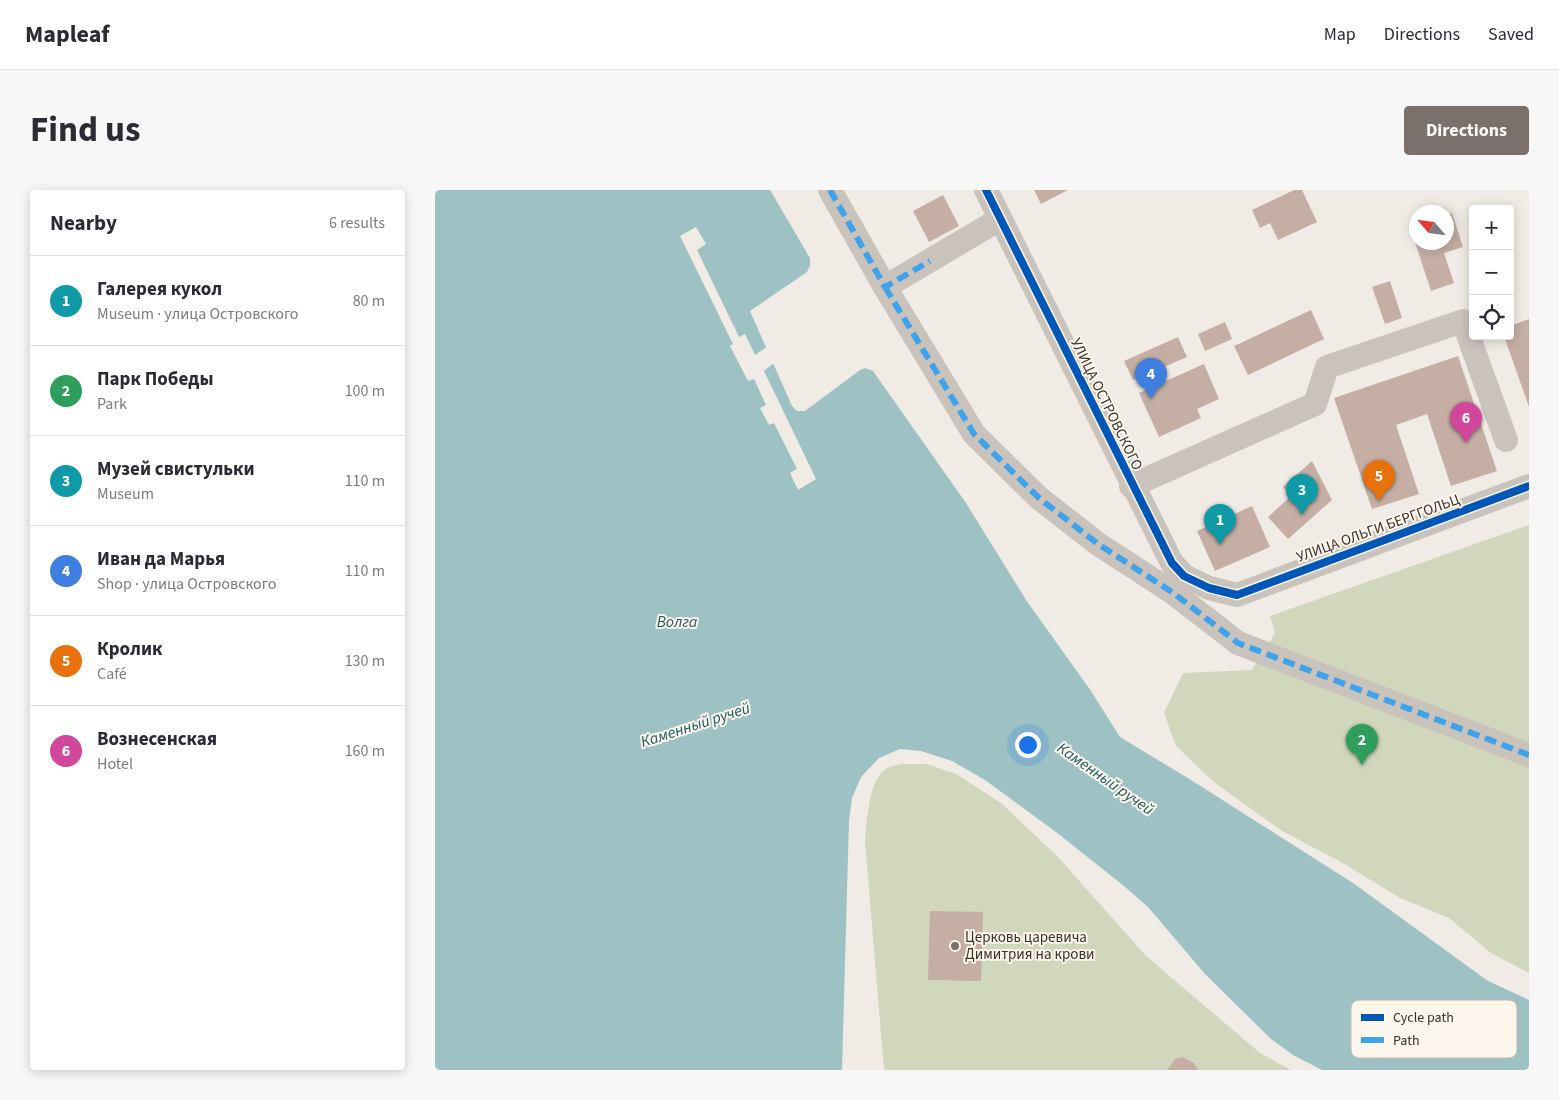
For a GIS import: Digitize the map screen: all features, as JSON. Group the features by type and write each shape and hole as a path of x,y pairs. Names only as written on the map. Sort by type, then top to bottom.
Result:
{"street":[{"path":"830,190 974,434 1039,498 1098,544 1172,592 1238,643 1529,755"},
{"name":"УЛИЦА ОСТРОВСКОГО","path":"986,190 1131,486 1171,563 1184,576 1209,588 1237,595"},
{"path":"885,286 1000,219"},
{"path":"1131,486 1315,404 1327,368 1463,321 1506,440"},
{"name":"УЛИЦА ОЛЬГИ БЕРГГОЛЬЦ","path":"1237,595 1529,486"}],"green space":[{"path":"1529,525 1529,973 1491,953 1449,918 1400,898 1341,862 1282,831 1215,783 1176,746 1164,713 1183,673 1252,670 1275,633 1270,616"},
{"path":"902,764 927,764 956,774 1001,803 1057,856 1146,956 1260,1053 1291,1070 884,1070 865,841 869,802 875,782 886,769"}],"water":[{"name":"Волга","path":"435,190 770,190 810,258 807,272 750,311 792,406 797,411 805,411 860,370 865,368 873,371 966,503 1026,600 1091,691 1120,737 1353,883 1488,981 1529,1000 1529,1070 1322,1070 1293,1055 1271,1039 1205,974 1148,907 1056,832 985,780 952,761 921,751 900,749 879,758 861,777 852,798 849,821 842,1070 435,1070"}],"pier":[{"path":"696,227 706,244 697,250 739,337 745,334 755,355 767,347 774,363 764,371 816,479 798,490 790,473 797,469 774,423 769,425 760,408 766,405 754,379 748,381 730,346 733,344 680,236"}],"building":[{"path":"1034,190 1068,190 1041,204"},
{"path":"1294,190 1302,190 1317,222 1278,240 1270,223 1260,228 1252,210"},
{"path":"943,195 959,226 929,242 913,211"},
{"path":"1454,219 1463,247 1454,250"},
{"path":"1418,250 1454,250 1444,253 1454,283 1431,291"},
{"path":"1390,281 1402,318 1385,324 1372,287"},
{"path":"1311,310 1324,339 1248,375 1234,346"},
{"path":"1529,319 1529,407 1505,340 1514,340 1514,325"},
{"path":"1225,322 1232,339 1205,351 1198,334"},
{"path":"1178,337 1187,357 1133,380 1124,361"},
{"path":"1458,356 1497,471 1451,486 1427,414 1396,425 1419,494 1372,509 1334,398"},
{"path":"1204,364 1219,399 1197,409 1201,418 1159,437 1139,393"},
{"path":"1312,461 1332,500 1288,539 1268,517 1291,496 1283,487"},
{"path":"1252,506 1270,547 1215,571 1197,531"},
{"name":"Церковь царевича Димитрия на крови","path":"930,911 983,912 981,981 928,980"},
{"path":"1182,1057 1194,1063 1198,1070 1167,1070 1175,1059"}],"marked path":[{"path":"830,190 885,287 930,261"},
{"path":"885,287 974,434 1039,498 1098,544 1172,592 1238,643 1529,755"}],"cycle path":[{"path":"986,190 1172,563 1184,576 1209,588 1237,595 1529,486"}],"place":[{"name":"Иван да Марья","path":"1151,399"},
{"name":"Вознесенская","path":"1466,443"},
{"name":"Кролик","path":"1379,501"},
{"name":"Музей свистульки","path":"1302,515"},
{"name":"Галерея кукол","path":"1220,545"},
{"name":"Парк Победы","path":"1362,765"},
{"name":"Церковь царевича Димитрия на крови","path":"955,946"}],"water label":[{"name":"Каменный ручей","path":"695,724"},
{"name":"Каменный ручей","path":"1106,778"}]}
